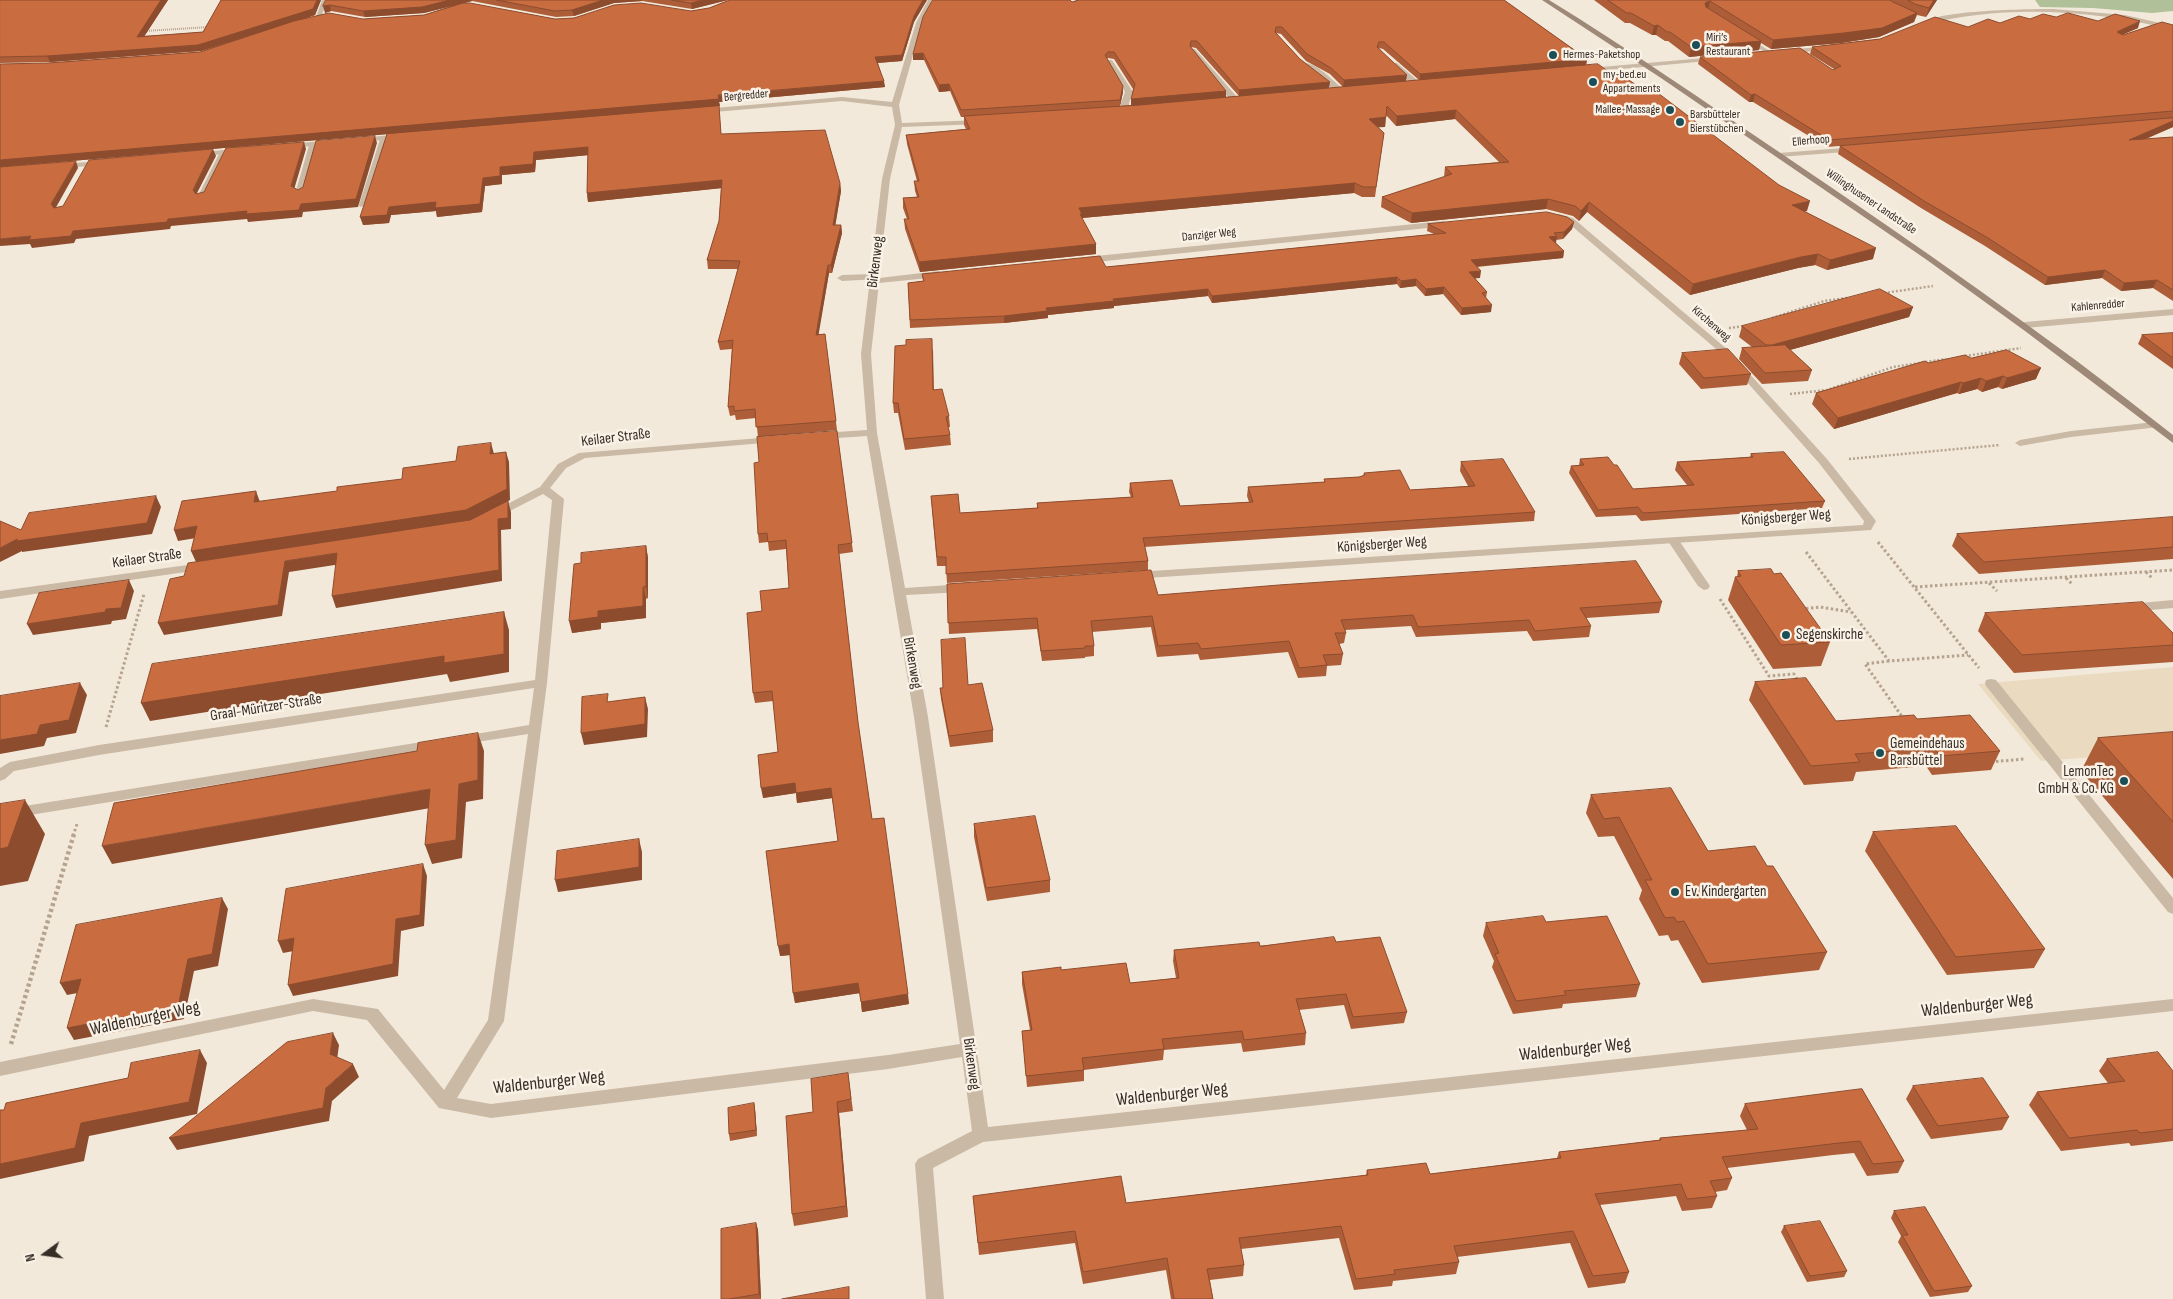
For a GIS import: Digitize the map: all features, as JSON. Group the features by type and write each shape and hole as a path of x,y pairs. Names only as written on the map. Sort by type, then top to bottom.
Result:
{"street":[{"path":"318,18 325,0"},
{"name":"Birkenweg","path":"931,0 920,23 895,105 898,125 886,179 866,354 872,432 923,727 981,1135"},
{"name":"Willinghusener Landstraße","path":"1545,0 1647,66 1965,281 2050,343 2173,440"},
{"path":"1916,22 2035,10 2113,14 2173,28"},
{"path":"2146,28 2162,25"},
{"path":"1738,34 1770,53"},
{"path":"1756,55 1835,47"},
{"path":"1193,50 1235,100"},
{"path":"1799,50 1813,60"},
{"path":"1297,56 1340,90"},
{"path":"1387,57 1418,83 1406,84"},
{"path":"1578,71 1726,58"},
{"path":"1110,61 1129,92 1125,103 1126,110"},
{"path":"1330,91 1349,90"},
{"name":"Bergredder","path":"692,112 842,99 895,105"},
{"path":"1226,101 1244,99"},
{"path":"1117,111 1135,109"},
{"path":"898,125 986,122"},
{"path":"349,141 411,135"},
{"path":"363,205 384,138"},
{"path":"283,147 340,142"},
{"path":"299,194 313,144"},
{"name":"Ellerhoop","path":"1779,156 1868,148"},
{"path":"187,155 253,149"},
{"path":"201,198 224,152"},
{"path":"48,167 114,162"},
{"path":"83,172 87,164"},
{"name":"Kirchenweg","path":"1546,214 1570,220 1725,352 1823,461 1870,520 1867,528"},
{"name":"Danziger Weg","path":"1072,261 1457,223"},
{"path":"842,278 874,279 953,273"},
{"name":"Kahlenredder","path":"2026,325 2173,312"},
{"path":"2020,443 2071,434 2155,425"},
{"path":"813,437 872,432"},
{"name":"Keilaer Straße","path":"489,518 544,489 562,466 583,454 784,439"},
{"path":"445,1102 496,1021 541,683 558,499 544,489"},
{"name":"Königsberger Weg","path":"1128,577 1867,528"},
{"path":"1674,541 1704,586"},
{"name":"Keilaer Straße","path":"0,595 218,564"},
{"path":"900,592 979,586"},
{"path":"2114,609 2173,604"},
{"path":"1991,682 2173,908"},
{"name":"Graal-Müritzer-Straße","path":"0,776 10,767 99,750 541,683"},
{"path":"0,815 535,728"},
{"name":"Waldenburger Weg","path":"0,1069 313,1005 372,1014 445,1102 491,1111 879,1063 970,1049"},
{"name":"Waldenburger Weg","path":"981,1135 2173,1005"},
{"path":"935,1299 924,1164 981,1135"}],"path":[{"path":"145,31 214,26"},
{"path":"1880,293 1965,281"},
{"path":"1768,319 1824,302 1852,297"},
{"path":"1701,332 1749,325"},
{"path":"1962,357 2050,343"},
{"path":"1764,396 1827,390 1893,368 1952,358"},
{"path":"1823,461 2020,443"},
{"path":"1867,528 1991,682"},
{"path":"1792,533 1889,661"},
{"path":"1915,587 2173,570"},
{"path":"2146,572 2152,578"},
{"path":"2065,577 2073,584"},
{"path":"1989,582 1997,591"},
{"path":"1704,586 1716,593 1769,676 1794,674 1799,682"},
{"path":"1798,615 1801,609 1810,606 1852,612"},
{"path":"1895,720 1904,720 1865,664 1968,655"},
{"path":"1988,762 2052,757"}],"green space":[{"path":"2035,0 2173,0 2173,11 2152,13 2093,8 2040,7"}],"shaded area":[{"path":"2173,667 2173,751 2041,761 1978,684"}],"building":[{"path":"0,0 161,0 137,37 203,32 221,0 317,0 313,9 198,45 47,56 0,57"},
{"path":"326,0 450,0 422,7 363,11 330,5 323,6"},
{"path":"497,0 603,0 572,10 555,11"},
{"path":"672,0 703,0 691,3"},
{"path":"730,0 923,0 914,16 902,55 875,57 884,81 718,95 719,99 0,160 0,64 48,63 200,52 294,21 329,13 363,19 424,15 463,3 470,3 555,19 574,18 614,5 641,3 691,11 709,8"},
{"path":"933,0 1070,0 1072,2 1079,0 1504,0 1587,59 1420,74 1384,42 1379,42 1377,47 1407,75 1344,80 1331,68 1307,54 1282,27 1276,27 1275,32 1300,59 1330,82 1239,90 1197,41 1191,41 1190,46 1226,91 1131,99 1135,84 1114,52 1108,52 1105,55 1123,86 1120,100 961,110 949,84 939,85 923,53 913,54 923,17"},
{"path":"1608,0 1890,0 1917,13 1882,28 1773,40 1710,1 1705,3 1706,7 1761,41 1691,47 1658,25 1654,26 1631,13 1627,13"},
{"path":"1908,0 1934,0 1929,8"},
{"path":"2068,13 2098,21 2115,14 2140,21 2117,32 2123,35 2162,22 2173,25 2173,111 1829,140 1755,94 1751,95 1700,57 1800,48 1833,70 1841,66 1812,47 1880,39 1935,17 1968,27 1988,19 2000,23 2019,16 2030,19 2043,14 2056,17"},
{"path":"1598,64 1613,75 1621,74 1644,91 1654,90 1779,185 1810,201 1792,205 1876,248 1830,260 1818,254 1801,257 1693,284 1589,202 1581,211 1575,206 1548,199 1412,213 1382,197 1452,174 1445,167 1509,162 1456,110 1397,116 1387,106 1386,117 1369,119 1384,133 1376,187 1363,187 1355,183 1079,208 1082,214 1080,214 1096,244 919,262 904,219 909,219 903,198 919,197 914,181 919,181 906,135 970,129 964,116 1140,105"},
{"path":"719,106 721,134 825,130 840,183 833,225 841,225 831,265 828,265 816,335 825,334 836,421 756,427 755,409 734,411 734,406 728,407 733,340 718,342 740,261 707,260 719,221 722,180 587,193 588,147 534,152 533,164 500,167 500,176 483,178 480,204 435,208 436,202 389,207 387,215 360,217 387,134"},
{"path":"2173,118 2173,121 2129,140 2173,137 2173,290 2157,280 2124,283 2105,270 2048,277 1988,238 1924,201 1840,146"},
{"path":"375,136 356,199 301,204 299,210 246,214 247,211 168,219 167,222 73,231 71,236 29,240 31,236 0,239 0,167 76,161 51,204 54,208 63,206 89,160 213,149 193,190 196,194 204,192 226,148 304,142 291,186 298,190 303,187 316,141"},
{"path":"1547,212 1567,217 1574,222 1564,232 1554,233 1557,236 1549,237 1564,251 1471,260 1481,271 1469,272 1487,292 1482,293 1492,305 1462,308 1444,287 1426,289 1416,279 1401,281 1397,277 1212,296 1208,289 1113,299 1114,301 1046,308 1047,311 1004,316 910,320 908,283 924,281 922,274 1100,256 1106,267 1446,233 1428,224"},
{"path":"1880,289 1913,307 1772,345 1766,345 1742,326"},
{"path":"2173,333 2173,358 2142,335"},
{"path":"932,339 933,390 942,389 949,416 946,417 950,435 904,439 898,403 893,403 895,346 906,345 906,340"},
{"path":"1785,345 1812,370 1765,373 1742,348"},
{"path":"1728,349 1751,374 1704,378 1682,353"},
{"path":"2007,350 2041,368 2007,378 2003,376 1986,381 1981,378 1961,382 1838,418 1816,393 1925,361 1928,363 1965,355 1971,358"},
{"path":"837,431 852,543 838,545 858,722 872,819 884,818 908,994 861,1002 858,983 793,993 789,944 778,946 766,851 838,841 831,788 796,793 795,783 761,788 758,755 778,752 772,691 753,693 747,613 762,611 760,591 789,588 786,540 768,542 767,533 758,534 754,463 759,462 757,437"},
{"path":"491,443 490,454 506,452 507,489 466,510 191,551 197,526 174,530 182,501 256,491 254,502 337,491 337,487 402,479 403,468 456,461 458,447"},
{"path":"1784,452 1825,501 1643,513 1638,507 1598,510 1571,466 1584,465 1580,459 1608,457 1614,465 1617,465 1633,489 1694,485 1677,462 1753,457 1751,454"},
{"path":"1503,459 1535,512 1143,538 1148,561 946,574 946,557 937,557 931,496 958,494 960,513 1038,508 1037,503 1133,497 1130,483 1172,480 1180,506 1253,502 1248,487 1325,482 1324,479 1359,477 1365,475 1364,473 1400,470 1410,490 1475,486 1461,462"},
{"path":"156,496 147,523 17,541 17,539 0,548 0,521 21,530 29,513"},
{"path":"508,501 508,518 498,519 499,570 332,596 337,553 285,561 278,605 158,623 170,579 184,576 188,563 470,520"},
{"path":"2173,517 2173,547 1984,562 1957,534"},
{"path":"646,546 646,586 643,587 643,606 598,611 598,617 569,621 574,564 581,563 581,553"},
{"path":"1636,561 1662,602 1580,608 1591,626 1535,631 1529,620 1418,627 1413,615 1341,620 1346,633 1335,633 1343,654 1323,655 1327,665 1299,668 1289,641 1201,649 1198,643 1158,646 1152,616 1091,621 1094,646 1041,651 1037,618 948,623 947,584 1151,570 1158,595"},
{"path":"1771,569 1774,574 1781,573 1830,642 1781,645 1735,577 1741,576 1738,571"},
{"path":"129,580 121,608 106,609 105,612 27,624 39,593"},
{"path":"2143,602 2173,633 2173,645 2022,655 1985,613"},
{"path":"504,612 504,654 444,663 444,656 141,703 152,664"},
{"path":"965,638 968,685 982,683 993,730 949,736 940,688 943,688 941,640"},
{"path":"1806,678 1836,721 1914,715 1917,719 1970,715 2000,751 1940,756 1934,748 1855,754 1860,762 1811,766 1755,682"},
{"path":"80,683 69,720 40,725 37,734 0,740 0,696"},
{"path":"608,694 607,702 645,697 645,724 581,733 582,697"},
{"path":"2173,732 2173,822 2098,738"},
{"path":"478,733 478,780 459,784 456,840 425,845 430,789 102,846 114,803 417,751 418,743"},
{"name":"Ev. Kindergarten","path":"1671,788 1708,851 1755,846 1767,866 1773,866 1827,952 1708,964 1684,921 1677,922 1674,917 1665,918 1645,880 1652,880 1619,817 1604,819 1591,795"},
{"path":"25,800 8,847 0,849 0,804"},
{"path":"1035,816 1050,880 986,888 974,824"},
{"path":"1956,826 2045,949 1956,957 1873,832"},
{"path":"639,839 639,867 555,880 557,851"},
{"path":"423,864 420,915 396,919 393,964 288,985 294,938 278,941 286,889"},
{"path":"222,898 212,954 188,959 178,1007 67,1028 81,979 60,983 76,925"},
{"path":"1543,916 1546,922 1607,916 1640,984 1564,991 1566,995 1516,1001 1495,954 1499,953 1486,923"},
{"path":"1334,937 1336,942 1380,937 1407,1012 1353,1017 1346,994 1296,999 1306,1033 1244,1040 1242,1031 1162,1039 1164,1049 1082,1058 1084,1070 1026,1076 1022,1031 1032,1030 1022,972 1061,967 1061,970 1126,963 1130,983 1179,978 1174,950 1259,942 1260,946"},
{"path":"333,1033 330,1054 353,1064 326,1088 323,1108 169,1138 287,1042"},
{"path":"200,1050 189,1102 81,1123 75,1148 0,1164 0,1110 4,1110 6,1103 128,1078 131,1063"},
{"path":"2158,1052 2173,1071 2173,1129 2140,1133 2137,1130 2069,1138 2037,1092 2125,1081 2107,1059"},
{"path":"848,1073 851,1099 837,1102 846,1206 792,1214 786,1116 813,1112 811,1079"},
{"path":"1983,1078 2009,1117 1938,1126 1913,1086"},
{"path":"1862,1089 1904,1161 1873,1164 1860,1141 1839,1143 1722,1157 1732,1178 1710,1181 1717,1196 1687,1199 1681,1184 1595,1194 1629,1272 1593,1276 1573,1231 1454,1246 1459,1262 1394,1270 1395,1274 1356,1279 1341,1226 1239,1238 1244,1265 1207,1269 1213,1299 1174,1299 1167,1258 1083,1272 1075,1231 978,1243 973,1196 1121,1176 1126,1203 1368,1175 1367,1170 1426,1163 1430,1174 1561,1158 1559,1152 1661,1140 1660,1138 1758,1129 1745,1104"},
{"path":"754,1103 756,1130 729,1134 728,1108"},
{"path":"1925,1207 1972,1286 1934,1291 1902,1235 1908,1235 1894,1211"},
{"path":"1820,1221 1847,1271 1810,1276 1784,1226"},
{"path":"756,1223 759,1294 721,1299 721,1229"},
{"path":"849,1287 849,1299 782,1299"}],"place":[{"name":"Miri‘s Restaurant","path":"1696,45"},
{"name":"Hermes-Paketshop","path":"1553,55"},
{"name":"my-bed.eu Appartements","path":"1593,82"},
{"name":"Mallee-Massage","path":"1670,110"},
{"name":"Barsbütteler Bierstübchen","path":"1680,122"},
{"name":"Segenskirche","path":"1786,635"},
{"name":"Gemeindehaus Barsbüttel","path":"1880,753"},
{"name":"LemonTec GmbH & Co. KG","path":"2124,781"},
{"name":"Ev. Kindergarten","path":"1675,892"}]}
